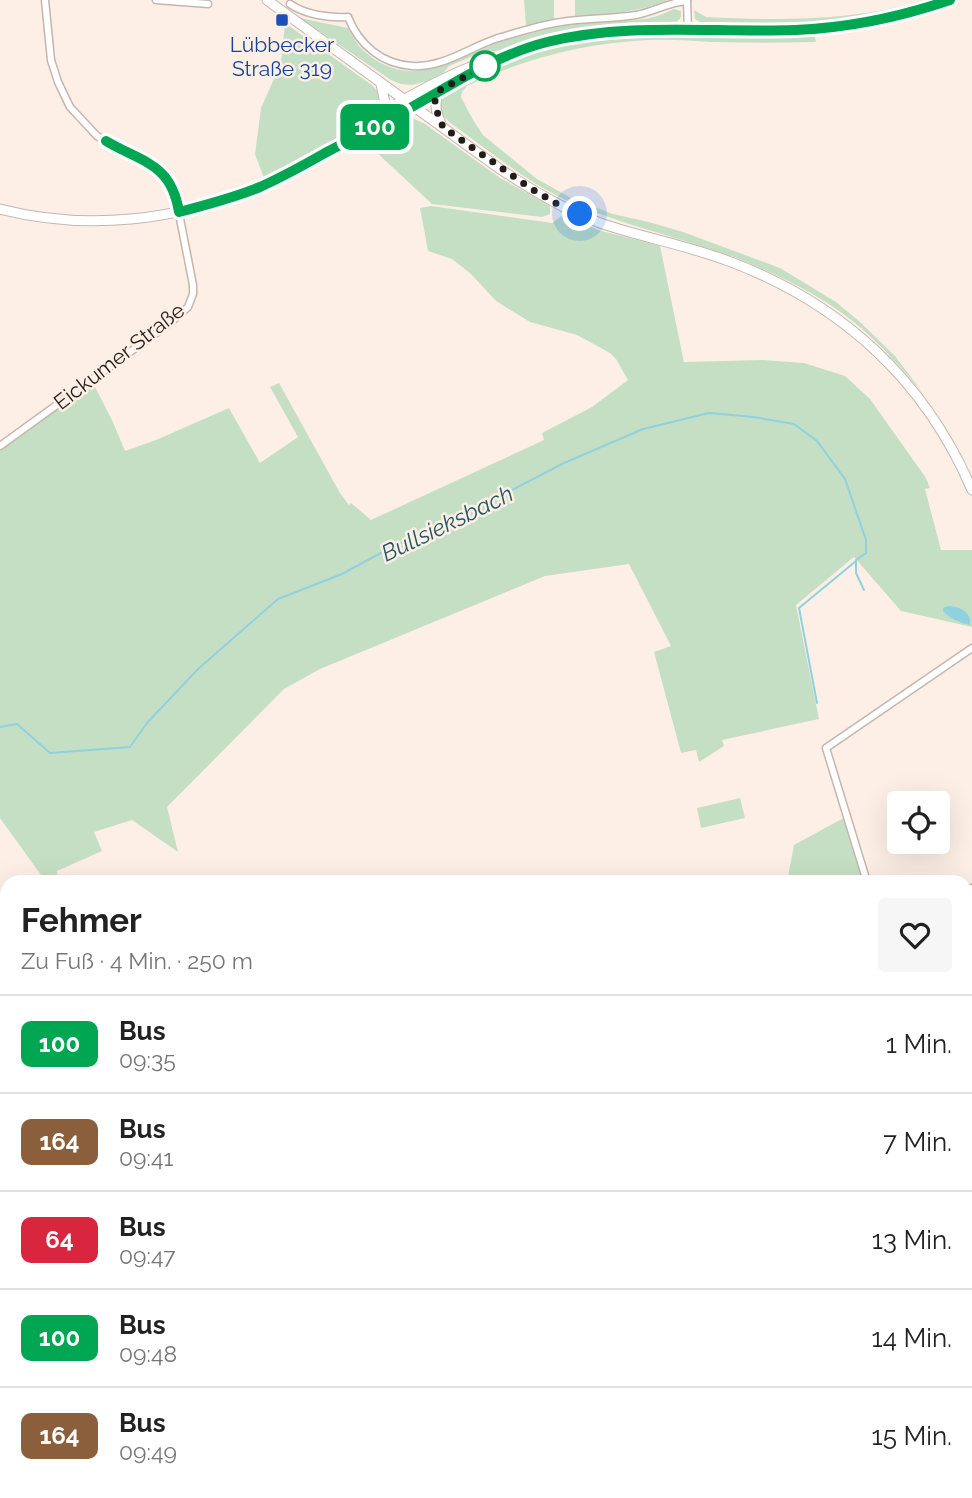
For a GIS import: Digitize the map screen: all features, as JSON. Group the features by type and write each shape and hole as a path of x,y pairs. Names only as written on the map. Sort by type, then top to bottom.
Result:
{"main road":[{"path":"267,0 500,169 559,205 602,223 729,261 778,281 821,306 888,362 918,397 954,452 972,490"},
{"path":"317,157 380,114 464,69 548,42 615,31 820,29 886,18 950,0"},
{"path":"0,209 47,218 121,220 163,215 209,205 251,190 317,157 503,56"},
{"path":"380,114 385,103 382,84"},
{"path":"440,90 435,101 443,127"}],"street":[{"name":"Eickumer Straße","path":"0,446 170,323 188,307 193,294 174,188 165,176 143,160 106,141 72,110 53,66 45,0"},
{"path":"156,0 208,4"},
{"path":"290,4 299,10 336,18 348,17 359,40 377,54 398,64 422,66 436,64 480,45 560,22 633,16 687,1 688,30"},
{"path":"865,875 826,748 972,649"}],"green space":[{"path":"524,0 554,0 554,20 526,26"},
{"path":"575,0 668,0 633,10 575,17"},
{"path":"934,0 877,16 812,24 704,24 695,19 694,10 706,17 816,18 871,12"},
{"path":"674,9 681,11 677,22 603,26 570,31 478,54 449,66 443,73 427,81 412,85 391,80 300,18 348,28 361,48 373,58 392,68 411,71 435,68 500,42 539,31 585,22 648,18"},
{"path":"285,23 373,86 380,96 380,103 375,114 312,155 264,178 255,154 261,108 281,63"},
{"path":"639,36 815,37 816,42 657,40 579,48 533,60 489,76 467,86 461,97 483,135 537,179 571,198 613,214 683,232 780,268 836,302 895,356 923,393 868,335 846,316 814,295 742,260 603,215 564,199 505,163 442,114 440,103 447,91 508,60 565,45"},
{"path":"410,117 425,124 500,178 550,206 550,214 542,217 432,204 361,138 397,120"},
{"path":"431,206 552,223 563,215 598,230 660,246 684,362 763,360 804,363 845,376 870,399 926,478 930,488 925,489 941,550 972,550 972,627 901,611 854,557 796,605 819,719 722,740 724,746 699,762 696,750 681,753 654,652 671,646 629,564 545,576 320,669 284,689 167,807 178,852 132,820 94,832 102,851 57,871 57,875 41,875 0,818 0,450 93,383 125,451 229,408 260,463 298,437 270,387 279,383 340,493 349,505 351,503 371,520 544,440 542,433 592,407 628,380 610,353 577,335 530,322 496,301 471,274 452,259 428,251 420,208"},
{"path":"740,798 745,818 701,828 697,808"},
{"path":"849,815 868,875 788,875 794,845"}],"water":[{"path":"947,606 967,613 970,625 945,614 943,608"}],"waterway":[{"name":"Bullsieksbach","path":"0,727 17,724 50,753 130,747 147,723 198,669 278,599 342,574 564,463 643,429 709,413 794,424 817,441 845,479 866,540 866,553 856,560 856,573 864,590"},
{"name":"Bullsieksbach","path":"817,703 799,608 856,561"}],"bus line":[{"name":"100","path":"106,141 143,160 165,176 174,188 179,212 209,205 261,186 396,116 503,56 529,47 615,31 820,29 906,13 950,0"}],"place":[{"name":"Lübbecker Straße 319","path":"282,20"}],"route":[{"path":"485,66 440,90 435,101 437,116 443,127 500,169 559,205 580,214"}]}
